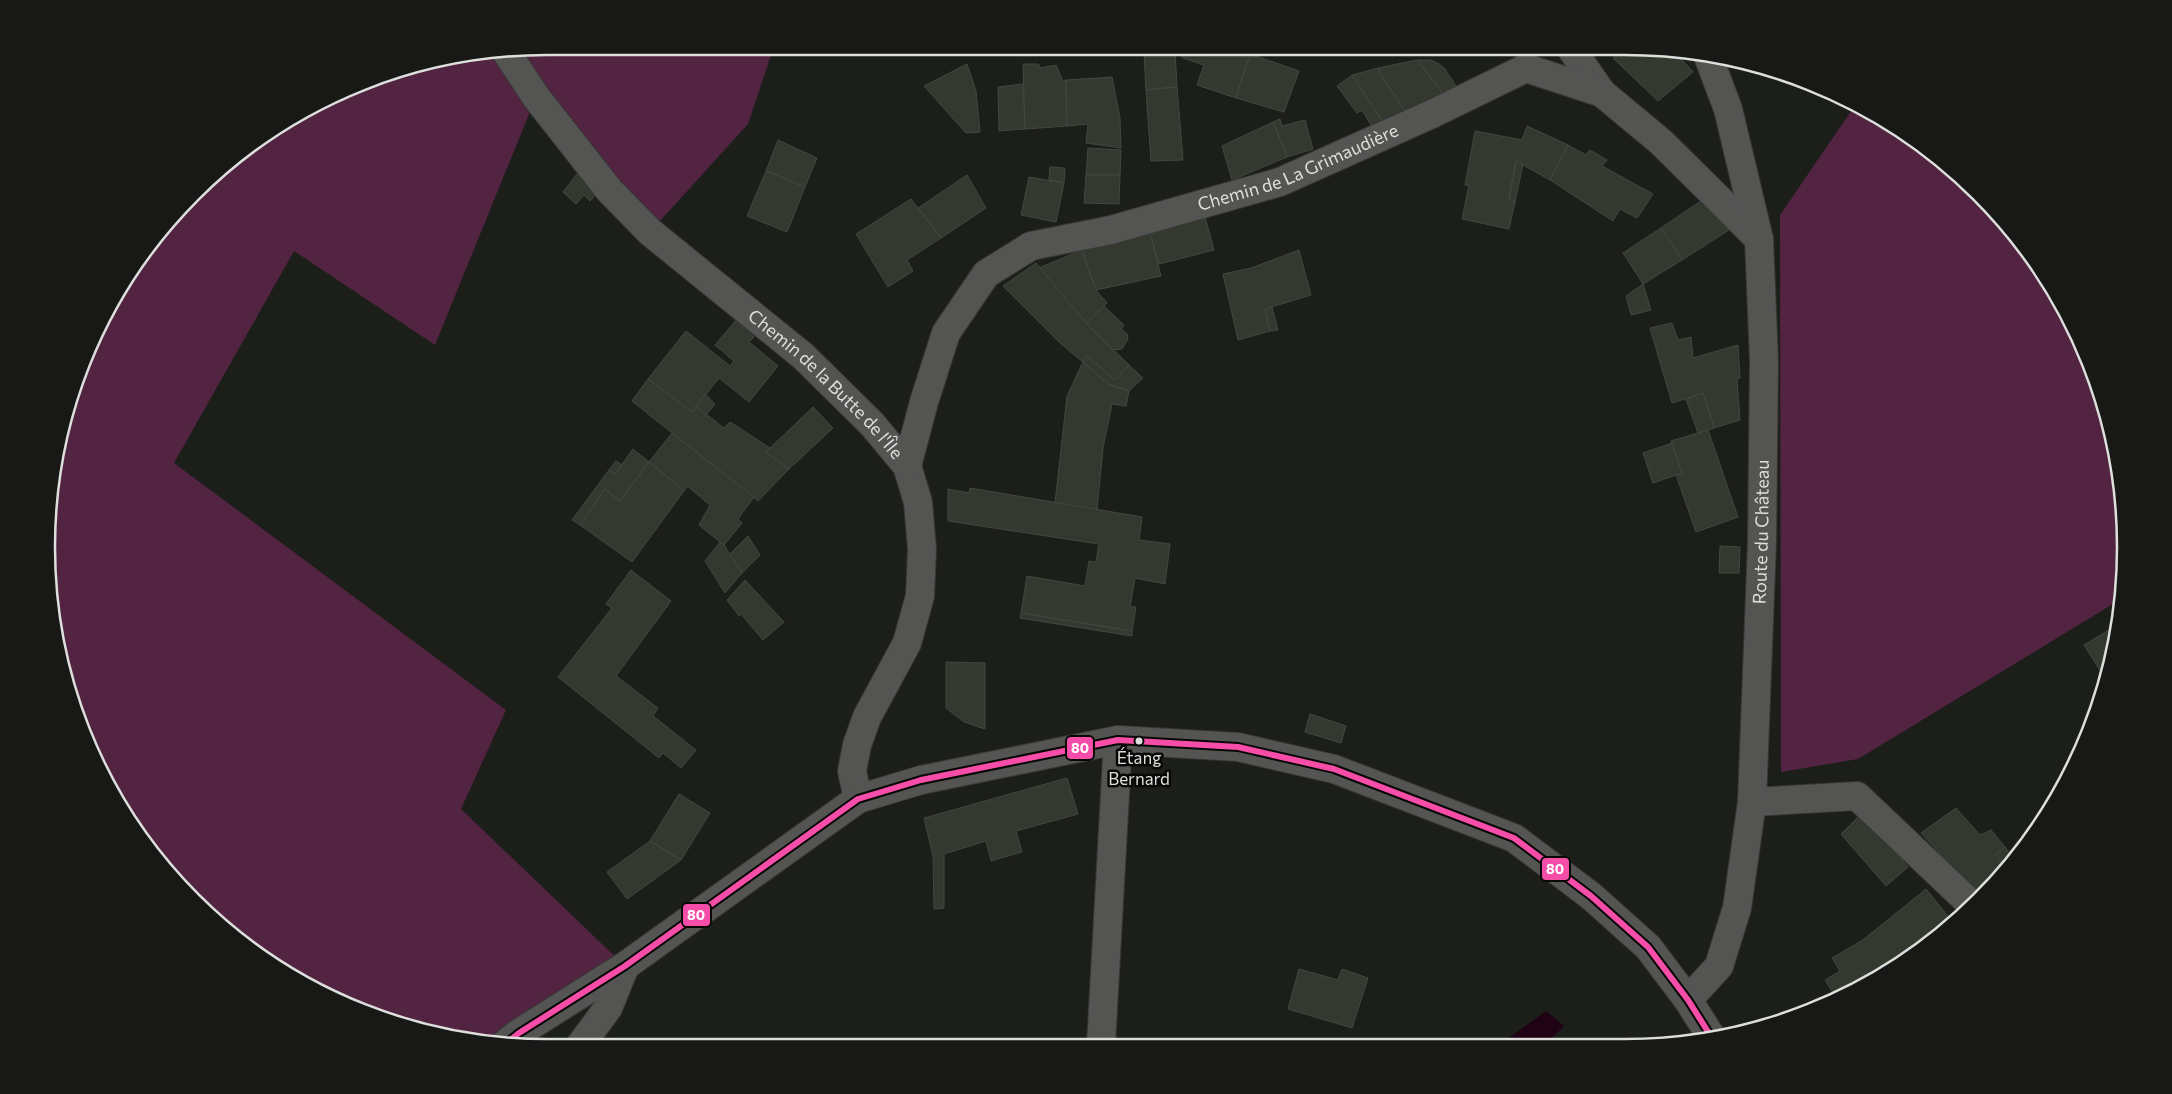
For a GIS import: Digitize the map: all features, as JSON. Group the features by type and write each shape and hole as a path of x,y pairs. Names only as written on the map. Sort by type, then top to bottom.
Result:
{"street":[{"path":"1576,55 1602,93"},
{"name":"Chemin de la Butte de l'Île","path":"509,57 536,97 609,190 650,232 804,356 872,424 907,466 918,502 922,549 920,596 907,643 867,717 857,745 852,771 858,799"},
{"name":"Route du Château","path":"1688,1000 1719,966 1737,908 1752,802 1762,532 1764,361 1759,239 1728,109 1710,62"},
{"name":"Chemin de La Grimaudière","path":"907,466 924,402 946,333 986,274 1031,246 1110,230 1280,182 1434,114 1526,68 1602,93 1661,142 1759,239"},
{"path":"1101,1039 1118,740"},
{"path":"513,1038 625,966 858,799 921,780 1118,740 1238,748 1334,770 1514,838 1591,896 1648,947 1688,1000 1708,1032"},
{"path":"1752,802 1857,796 1967,900"},
{"path":"584,1039 608,1008 625,966"}],"shaded area":[{"path":"547,55 771,55 748,124 650,232 536,97 435,345 294,251 174,463 506,710 461,809 625,966 515,1038 451,1030 389,1013 359,1002 301,973 247,937 199,895 157,847 121,793 92,735 81,705 64,643 56,579 56,515 64,451 81,389 92,359 121,301 157,247 199,199 223,177 247,157 301,121 359,92 389,81 451,64 483,59"},
{"path":"1852,111 1898,138 1925,157 1973,199 2015,247 2034,274 2051,301 2080,359 2091,389 2108,451 2116,515 2117,547 2114,603 1858,759 1781,772 1780,215"},
{"path":"1546,1011 1564,1026 1551,1039 1507,1039"}],"building":[{"path":"1144,55 1175,55 1177,87 1146,90"},
{"path":"1181,55 1241,55 1249,58 1236,98 1197,85 1204,65 1183,58"},
{"path":"1250,55 1299,71 1284,112 1236,98"},
{"path":"1615,55 1625,55 1680,58 1693,72 1658,101 1613,58"},
{"path":"1417,60 1444,95 1409,117 1378,68"},
{"path":"1417,60 1431,60 1439,64 1445,69 1458,89 1444,95"},
{"path":"967,64 976,91 980,132 966,133 924,86"},
{"path":"1023,64 1038,64 1041,68 1056,65 1063,81 1066,80 1067,126 1025,129"},
{"path":"1378,68 1409,117 1385,125 1352,75"},
{"path":"1352,75 1385,125 1373,128 1362,110 1357,113 1337,86"},
{"path":"1112,77 1120,118 1121,148 1086,143 1088,124 1067,126 1066,80"},
{"path":"1023,84 1025,129 999,131 998,87"},
{"path":"1177,87 1183,160 1151,161 1146,90"},
{"path":"1280,119 1282,126 1305,120 1313,149 1287,157 1273,122"},
{"path":"1273,122 1287,157 1232,180 1222,146"},
{"path":"1527,126 1568,145 1550,180 1516,161 1509,199 1515,202 1509,229 1462,219 1469,185 1465,185 1475,131 1522,140"},
{"path":"778,140 817,158 805,187 766,171"},
{"path":"1568,145 1586,155 1590,150 1607,160 1602,166 1653,194 1637,218 1620,209 1613,221 1550,180"},
{"path":"1088,148 1121,150 1120,175 1086,175"},
{"path":"1516,161 1523,164 1515,202 1509,199"},
{"path":"1050,167 1065,168 1064,183 1049,180"},
{"path":"766,171 805,187 787,232 747,216"},
{"path":"577,174 597,193 590,201 584,195 576,204 563,192"},
{"path":"967,175 986,208 941,238 918,208"},
{"path":"1086,175 1120,175 1119,204 1084,203"},
{"path":"1029,177 1064,183 1056,222 1021,215"},
{"path":"1707,197 1729,230 1682,260 1661,228"},
{"path":"911,199 941,238 907,260 913,271 888,287 856,234"},
{"path":"1205,217 1214,250 1159,264 1150,233"},
{"path":"1661,228 1682,260 1643,284 1623,253"},
{"path":"1150,233 1161,276 1096,290 1082,250"},
{"path":"1082,250 1096,290 1107,303 1086,323 1039,268"},
{"path":"1299,250 1311,295 1265,309 1270,331 1238,340 1223,274 1251,268"},
{"path":"1036,263 1086,323 1129,365 1115,380 1087,356 1083,362 1060,343 1003,286"},
{"path":"1643,284 1651,310 1631,315 1626,296"},
{"path":"1104,306 1124,325 1121,329 1127,334 1128,339 1122,349 1113,350 1086,323"},
{"path":"1272,307 1278,330 1270,331 1265,309"},
{"path":"736,320 754,337 749,342 778,366 749,402 719,378 692,412 648,379 686,331 730,366 734,361 715,345"},
{"path":"1672,323 1678,340 1691,337 1693,358 1738,345 1740,378 1737,379 1740,420 1714,428 1703,393 1672,403 1650,328"},
{"path":"1087,356 1115,380 1129,365 1143,378 1129,391 1108,384 1083,362"},
{"path":"1083,362 1108,384 1129,391 1126,406 1112,404 1103,448 1097,510 1055,503 1067,396"},
{"path":"648,379 692,412 696,406 724,428 730,422 770,448 766,452 789,469 758,501 632,401"},
{"path":"1703,393 1714,428 1698,433 1686,399"},
{"path":"705,394 715,404 706,415 696,406"},
{"path":"813,407 833,428 789,469 766,452"},
{"path":"1708,430 1738,517 1696,532 1676,475 1682,473 1671,441"},
{"path":"672,433 754,497 738,519 742,523 724,545 699,525 710,505 687,486 684,491 649,462"},
{"path":"1672,443 1682,473 1653,483 1643,453"},
{"path":"633,449 649,462 620,501 605,489 580,525 572,520 609,470 615,474"},
{"path":"616,461 622,465 615,474 609,470"},
{"path":"649,462 684,491 632,562 580,525 605,489 620,501"},
{"path":"970,488 1142,517 1139,540 1170,544 1165,584 1135,578 1130,607 1136,607 1132,631 1021,613 1027,576 1085,586 1089,561 1096,562 1099,544 948,521 948,489 969,493"},
{"path":"748,536 760,555 742,573 729,555"},
{"path":"720,542 724,545 742,573 725,593 705,561"},
{"path":"1720,546 1740,547 1739,573 1719,573"},
{"path":"631,570 671,601 616,676 658,708 653,716 696,750 681,768 663,753 659,758 558,677 612,608 606,604"},
{"path":"745,580 784,622 763,640 741,614 739,616 727,600"},
{"path":"1021,613 1132,631 1132,636 1020,618"},
{"path":"2110,629 2101,671 2084,645"},
{"path":"946,662 985,663 985,729 964,722 946,708"},
{"path":"1310,714 1346,726 1341,743 1305,732"},
{"path":"1067,778 1078,814 1016,831 1022,852 991,861 986,841 944,854 944,908 934,909 933,856 924,818"},
{"path":"679,794 710,813 681,860 650,841"},
{"path":"1956,808 1980,835 1991,830 2005,847 1996,854 2002,862 1976,892 1921,833"},
{"path":"1862,813 1908,867 1886,886 1841,834"},
{"path":"650,841 681,860 627,899 607,872"},
{"path":"2005,847 2010,853 2002,862 1996,854"},
{"path":"1926,889 1949,917 1898,956 1871,973 1833,993 1825,980 1840,971 1832,958 1863,940"},
{"path":"1299,969 1338,980 1342,969 1368,978 1352,1028 1288,1009"}],"transit line":[{"name":"80","path":"513,1038 625,966 858,799 921,780 1118,740 1238,747 1334,769 1514,838 1591,896 1648,947 1688,1000 1708,1032"}],"place":[{"name":"Étang Bernard","path":"1139,741"}]}
